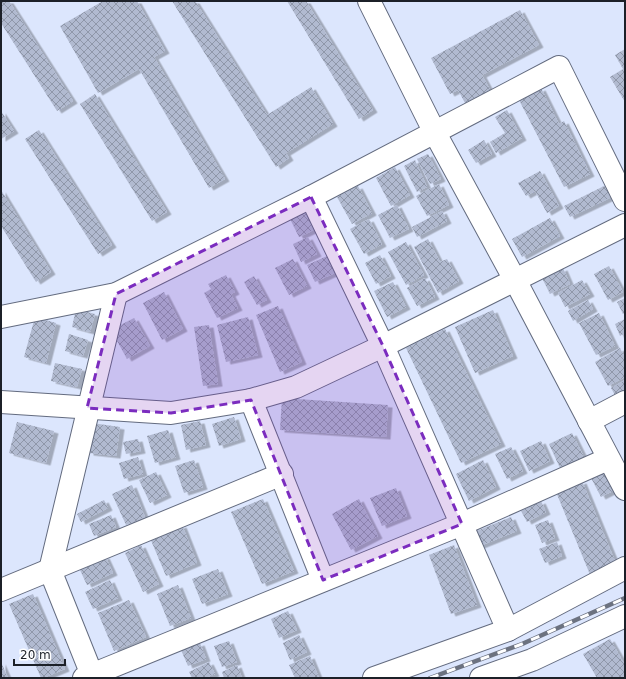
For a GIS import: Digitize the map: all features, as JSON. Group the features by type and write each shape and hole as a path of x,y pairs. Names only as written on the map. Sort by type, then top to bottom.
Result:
{"street":[{"path":"369,1 435,133 515,280 625,489"},
{"path":"1,317 116,294 311,197 559,67 625,200"},
{"path":"311,197 383,346 508,630"},
{"path":"1,402 171,413 251,400 296,387 383,346 625,225"},
{"path":"116,294 87,408 50,570 88,676 462,524 608,459"},
{"path":"251,400 282,474 323,580"},
{"path":"589,421 625,402"},
{"path":"1,590 282,474"},
{"path":"374,678 508,630 625,568"},
{"path":"481,678 530,673 625,616"}],"highlighted area":[{"path":"311,197 383,346 462,524 323,580 251,400 171,413 87,408 116,294"}],"building":[{"path":"1,1 9,1 73,101 57,111 1,23"},
{"path":"103,1 137,1 165,51 154,57 225,179 209,188 139,69 98,93 60,26"},
{"path":"172,1 195,1 267,115 311,87 333,124 286,153 289,158 276,167"},
{"path":"287,1 306,1 373,110 359,119"},
{"path":"520,10 539,45 482,75 490,90 465,103 458,90 450,94 431,58"},
{"path":"625,49 625,102 610,77 623,69 615,55"},
{"path":"541,88 559,124 564,121 590,174 564,187 519,100"},
{"path":"95,94 167,212 152,221 80,104"},
{"path":"507,110 522,138 496,153 490,142 505,133 495,117"},
{"path":"1,111 14,131 1,139"},
{"path":"39,130 112,245 98,254 25,139"},
{"path":"484,140 492,154 476,163 468,150"},
{"path":"428,154 441,179 430,184 417,159"},
{"path":"415,160 427,187 417,192 404,166"},
{"path":"395,167 410,195 391,206 376,178"},
{"path":"540,171 559,206 547,213 535,191 526,196 518,183"},
{"path":"610,183 616,195 570,217 564,206"},
{"path":"439,184 449,205 427,216 416,196"},
{"path":"358,186 372,213 352,224 337,197"},
{"path":"1,190 51,272 36,282 1,226"},
{"path":"397,205 409,229 390,238 378,215"},
{"path":"304,210 314,230 299,237 289,217"},
{"path":"442,211 447,221 417,237 412,227"},
{"path":"550,218 560,236 522,257 512,239"},
{"path":"369,219 382,244 364,254 350,229"},
{"path":"308,237 317,254 301,262 293,244"},
{"path":"428,239 440,262 447,259 459,281 438,293 414,247"},
{"path":"406,242 424,275 406,285 388,252"},
{"path":"380,255 391,276 376,284 365,263"},
{"path":"327,256 335,273 315,282 307,265"},
{"path":"293,259 307,286 289,295 275,268"},
{"path":"609,266 623,292 608,300 594,274"},
{"path":"563,268 570,284 550,294 542,278"},
{"path":"226,275 235,292 231,294 238,308 217,318 204,293 211,289 208,284"},
{"path":"254,276 267,300 257,305 244,282"},
{"path":"425,278 435,297 417,306 407,288"},
{"path":"582,280 590,294 565,307 558,293"},
{"path":"393,282 406,307 387,317 374,291"},
{"path":"164,292 183,329 162,340 143,303"},
{"path":"625,298 625,313 623,314 617,302"},
{"path":"588,300 593,309 573,321 568,311"},
{"path":"278,306 302,362 280,372 256,315"},
{"path":"76,309 95,314 90,332 72,327"},
{"path":"493,310 513,356 475,373 455,327"},
{"path":"599,313 615,346 596,355 579,323"},
{"path":"35,317 56,323 46,363 24,357"},
{"path":"248,317 258,355 226,362 217,325"},
{"path":"134,318 150,346 127,359 111,330"},
{"path":"625,319 625,333 620,336 615,324"},
{"path":"209,325 218,384 203,386 194,327"},
{"path":"445,329 501,444 461,463 406,348"},
{"path":"69,334 88,340 83,356 65,351"},
{"path":"620,348 625,358 625,377 608,386 595,362"},
{"path":"55,363 82,369 77,387 51,381"},
{"path":"625,380 625,393 616,397 611,388"},
{"path":"282,398 388,405 386,437 280,430"},
{"path":"234,417 241,439 219,446 212,424"},
{"path":"200,421 206,445 186,450 181,425"},
{"path":"17,422 54,431 46,463 9,453"},
{"path":"92,423 120,427 116,456 89,453"},
{"path":"168,430 176,457 155,463 147,436"},
{"path":"572,433 584,457 560,468 549,444"},
{"path":"138,439 141,451 126,454 123,442"},
{"path":"541,441 550,461 529,471 520,451"},
{"path":"511,447 523,471 507,479 495,454"},
{"path":"138,457 143,474 124,479 119,463"},
{"path":"194,460 203,487 184,493 175,466"},
{"path":"483,460 496,487 469,501 456,474"},
{"path":"604,469 615,490 601,497 590,476"},
{"path":"156,472 167,495 150,503 139,480"},
{"path":"582,481 617,566 591,577 556,492"},
{"path":"132,485 145,517 126,525 112,494"},
{"path":"396,488 407,516 382,526 370,498"},
{"path":"263,499 294,571 262,584 231,512"},
{"path":"359,499 378,536 351,550 332,514"},
{"path":"104,500 108,508 81,522 77,514"},
{"path":"541,501 546,512 527,522 521,511"},
{"path":"111,515 116,527 94,536 89,524"},
{"path":"511,517 517,531 480,546 474,532"},
{"path":"548,520 555,538 542,543 535,525"},
{"path":"182,525 197,563 166,576 150,538"},
{"path":"557,542 562,556 545,563 539,549"},
{"path":"141,545 159,584 143,592 125,553"},
{"path":"454,545 477,605 451,614 429,555"},
{"path":"105,556 113,573 87,585 79,568"},
{"path":"218,569 228,594 202,604 192,579"},
{"path":"110,580 118,598 93,609 85,592"},
{"path":"178,585 191,618 170,626 157,594"},
{"path":"33,594 65,669 43,678 41,678 9,604"},
{"path":"129,600 146,637 114,651 98,613"},
{"path":"288,611 297,630 279,638 271,619"},
{"path":"299,635 307,652 290,660 283,643"},
{"path":"610,639 625,665 625,676 621,678 597,678 583,654"},
{"path":"229,641 237,662 222,667 214,646"},
{"path":"200,643 206,659 188,666 181,650"},
{"path":"310,656 319,678 295,678 289,665"},
{"path":"1,662 8,678 1,678"},
{"path":"209,662 215,674 205,678 192,678 189,672"},
{"path":"237,665 242,678 224,678 222,672"}],"railway":[{"path":"430,678 522,644 625,598"}]}
